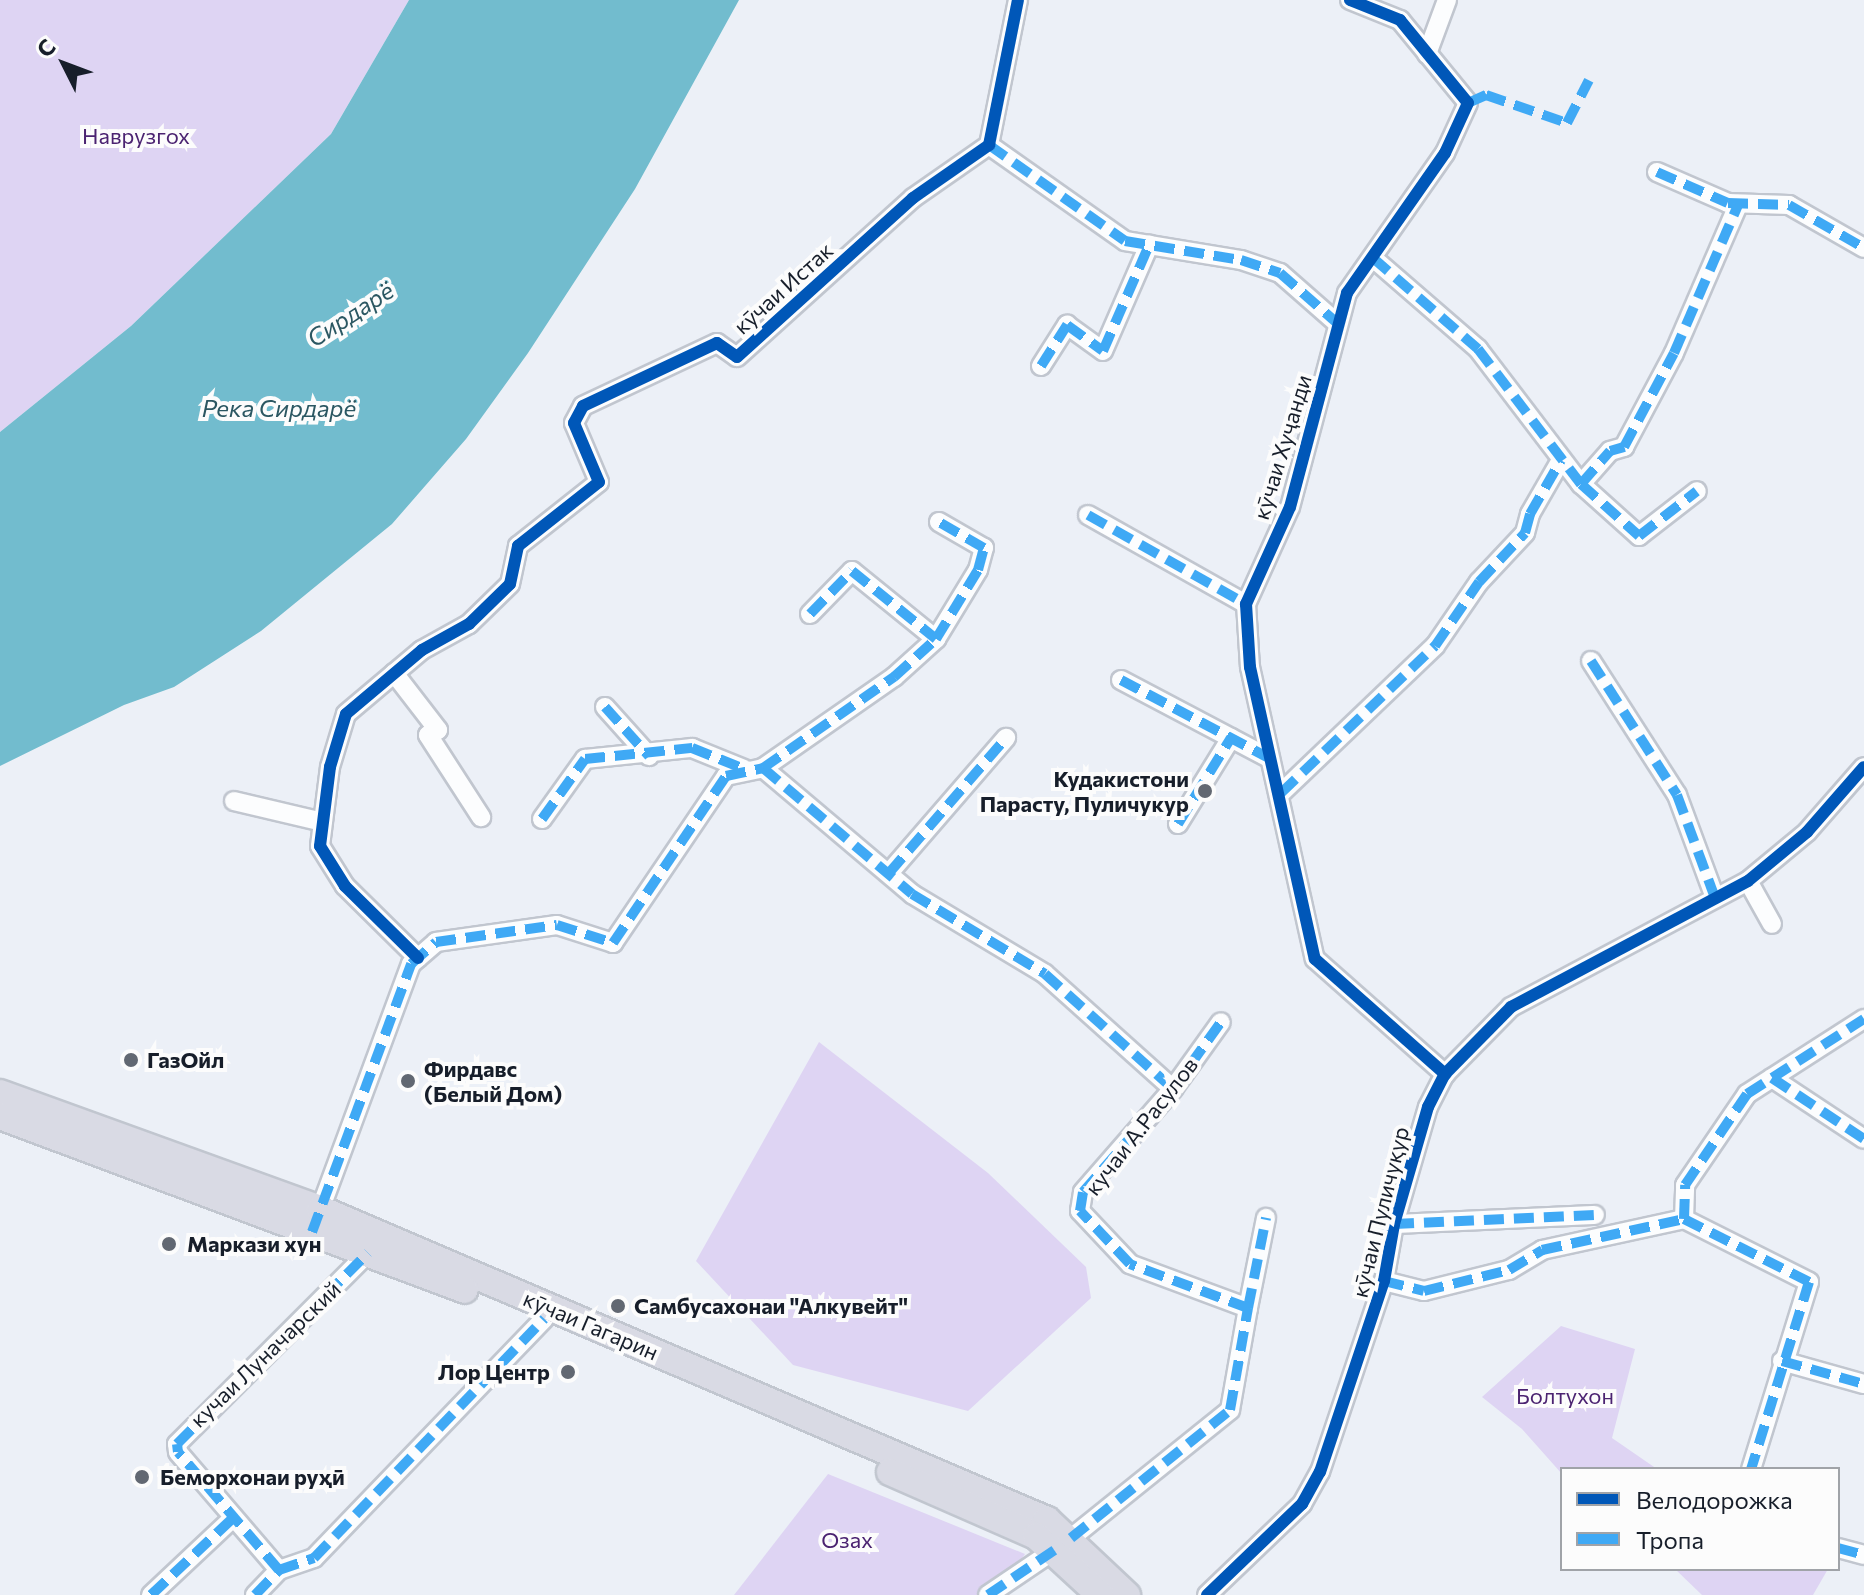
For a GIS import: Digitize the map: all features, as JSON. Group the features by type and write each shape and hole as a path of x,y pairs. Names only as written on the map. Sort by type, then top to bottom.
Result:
{"highway":[{"name":"кӯчаи Гагарин","path":"0,1093 1047,1520 1064,1544 1127,1595"},
{"name":"кӯчаи Гагарин","path":"0,1116 316,1220 368,1253 544,1319 1036,1536 1064,1544"},
{"path":"1064,1544 1100,1595"}],"street":[{"name":"кӯчаи Хуҷанди","path":"1350,0 1400,20 1468,103 1445,153 1347,293 1290,507 1246,604 1250,667 1267,757 1281,793 1315,959 1445,1074"},
{"path":"1427,54 1447,0"},
{"path":"1013,2 989,145 1125,241 1241,260 1280,273 1338,324"},
{"name":"кӯчаи Истак","path":"418,958 345,886 320,846 330,767 346,714 394,673 469,624 510,584 518,546 599,482 574,423 583,406 717,343 737,357 913,198 989,145"},
{"path":"1657,172 1738,205 1789,205 1864,248"},
{"path":"1581,484 1610,451 1624,447 1674,353 1738,205"},
{"path":"1041,366 1067,325 1103,351 1149,245"},
{"path":"1373,258 1478,349 1581,484 1639,536 1697,491"},
{"path":"1281,793 1435,646 1479,582 1525,533 1530,514 1561,460"},
{"path":"1088,515 1246,604"},
{"path":"316,1220 418,958 436,942 557,925 613,943 726,776 744,769 763,768 894,677 936,639 978,570 984,548 939,522"},
{"path":"810,614 852,571 936,639"},
{"path":"1591,661 1677,795 1715,898"},
{"path":"394,673 438,730 428,735 481,817"},
{"path":"1121,680 1267,757"},
{"path":"605,707 649,756"},
{"path":"889,873 1006,738"},
{"path":"1178,824 1231,738"},
{"path":"542,819 585,759 649,756 692,748 744,769"},
{"name":"кӯчаи Пуличуқур","path":"1207,1595 1302,1504 1320,1472 1384,1281 1394,1224 1428,1107 1445,1074 1511,1007 1748,881 1807,832 1864,767"},
{"path":"763,768 912,894 1045,974 1173,1089"},
{"path":"234,801 323,822"},
{"path":"1748,881 1772,924"},
{"path":"1684,1219 1685,1185 1747,1094 1864,1019"},
{"name":"кучаи А.Расулов","path":"1221,1022 1173,1089 1083,1192 1080,1211 1130,1264 1248,1308"},
{"path":"1772,1078 1864,1139"},
{"path":"1394,1224 1595,1215"},
{"path":"988,1595 1064,1544 1230,1410 1266,1218"},
{"path":"1384,1281 1424,1291 1509,1270 1542,1250 1684,1219 1809,1282 1752,1467"},
{"name":"кучаи Луначарский","path":"279,1570 232,1519 178,1452 181,1436 368,1253"},
{"path":"255,1595 279,1570 314,1558 544,1319"},
{"path":"1782,1361 1864,1384"},
{"path":"151,1595 232,1519"},
{"path":"1840,1549 1864,1555"}],"green space":[{"name":"Наврузгох","path":"0,0 409,0 331,134 131,326 0,432"},
{"path":"819,1042 988,1173 1086,1267 1091,1298 968,1411 793,1365 696,1261"},
{"name":"Болтухон","path":"1561,1326 1635,1349 1612,1438 1654,1467 1560,1467 1560,1472 1522,1429 1482,1397"},
{"name":"Озах","path":"828,1474 1025,1554 1009,1577 982,1595 734,1595"},
{"path":"1677,1571 1827,1571 1813,1595 1702,1595"}],"water":[{"name":"Река Сирдарё","path":"409,0 739,0 635,189 528,353 466,439 392,524 261,631 174,687 124,705 0,766 0,432 131,326 331,134"}],"marked path":[{"path":"1468,103 1486,95 1567,123 1589,80"},
{"path":"989,145 1125,241 1241,260 1280,273 1338,324"},
{"path":"1657,172 1728,203 1789,205 1864,248"},
{"path":"1581,484 1610,451 1624,447 1674,353 1738,205"},
{"path":"1041,366 1067,325 1103,351 1149,245"},
{"path":"1373,258 1478,349 1581,484 1639,536 1697,491"},
{"path":"1281,793 1435,646 1479,582 1525,533 1530,514 1561,460"},
{"path":"1088,515 1246,604"},
{"path":"312,1232 411,964 436,942 557,925 613,943 726,776 763,768 894,677 936,639 978,570 984,548 939,522"},
{"path":"810,614 852,571 936,639"},
{"path":"1591,661 1677,795 1715,898"},
{"path":"1121,680 1267,757"},
{"path":"605,707 649,756"},
{"path":"889,873 1006,738"},
{"path":"1178,824 1231,738"},
{"path":"542,819 585,759 692,748 744,769"},
{"path":"763,768 912,894 1045,974 1173,1089"},
{"path":"1684,1219 1685,1185 1747,1094 1864,1019"},
{"path":"1071,1538 1230,1410 1248,1308 1130,1264 1080,1211 1083,1192 1173,1089 1221,1022"},
{"path":"1772,1078 1864,1139"},
{"path":"1394,1224 1595,1215"},
{"path":"1248,1308 1266,1218"},
{"path":"1384,1281 1424,1291 1509,1270 1542,1250 1684,1219 1809,1282 1752,1467"},
{"path":"279,1570 178,1452 177,1444 368,1253"},
{"path":"255,1595 279,1570 314,1558 544,1319"},
{"path":"1782,1361 1864,1384"},
{"path":"151,1595 232,1519"},
{"path":"988,1595 1056,1549"},
{"path":"1840,1549 1864,1555"}],"cycle path":[{"path":"418,958 345,886 320,846 330,767 346,714 422,650 469,624 510,584 518,546 599,482 574,423 583,406 717,343 737,357 913,198 989,145 1018,0"},
{"path":"1350,0 1400,20 1468,103 1445,153 1347,293 1290,507 1246,604 1250,667 1315,959 1445,1074"},
{"path":"1207,1595 1302,1504 1320,1472 1384,1281 1394,1224 1428,1107 1445,1074 1511,1007 1748,881 1807,832 1864,767"}],"place":[{"name":"Кудакистони Парасту, Пуличукур","path":"1205,791"},
{"name":"ГазОйл","path":"131,1060"},
{"name":"Фирдавс (Белый Дом)","path":"408,1081"},
{"name":"Маркази хун","path":"169,1244"},
{"name":"Самбусахонаи \"Алкувейт\"","path":"618,1306"},
{"name":"Лор Центр","path":"568,1372"},
{"name":"Беморхонаи руҳӣ","path":"142,1477"}],"water label":[{"name":"Сирдарё","path":"350,314"}]}
